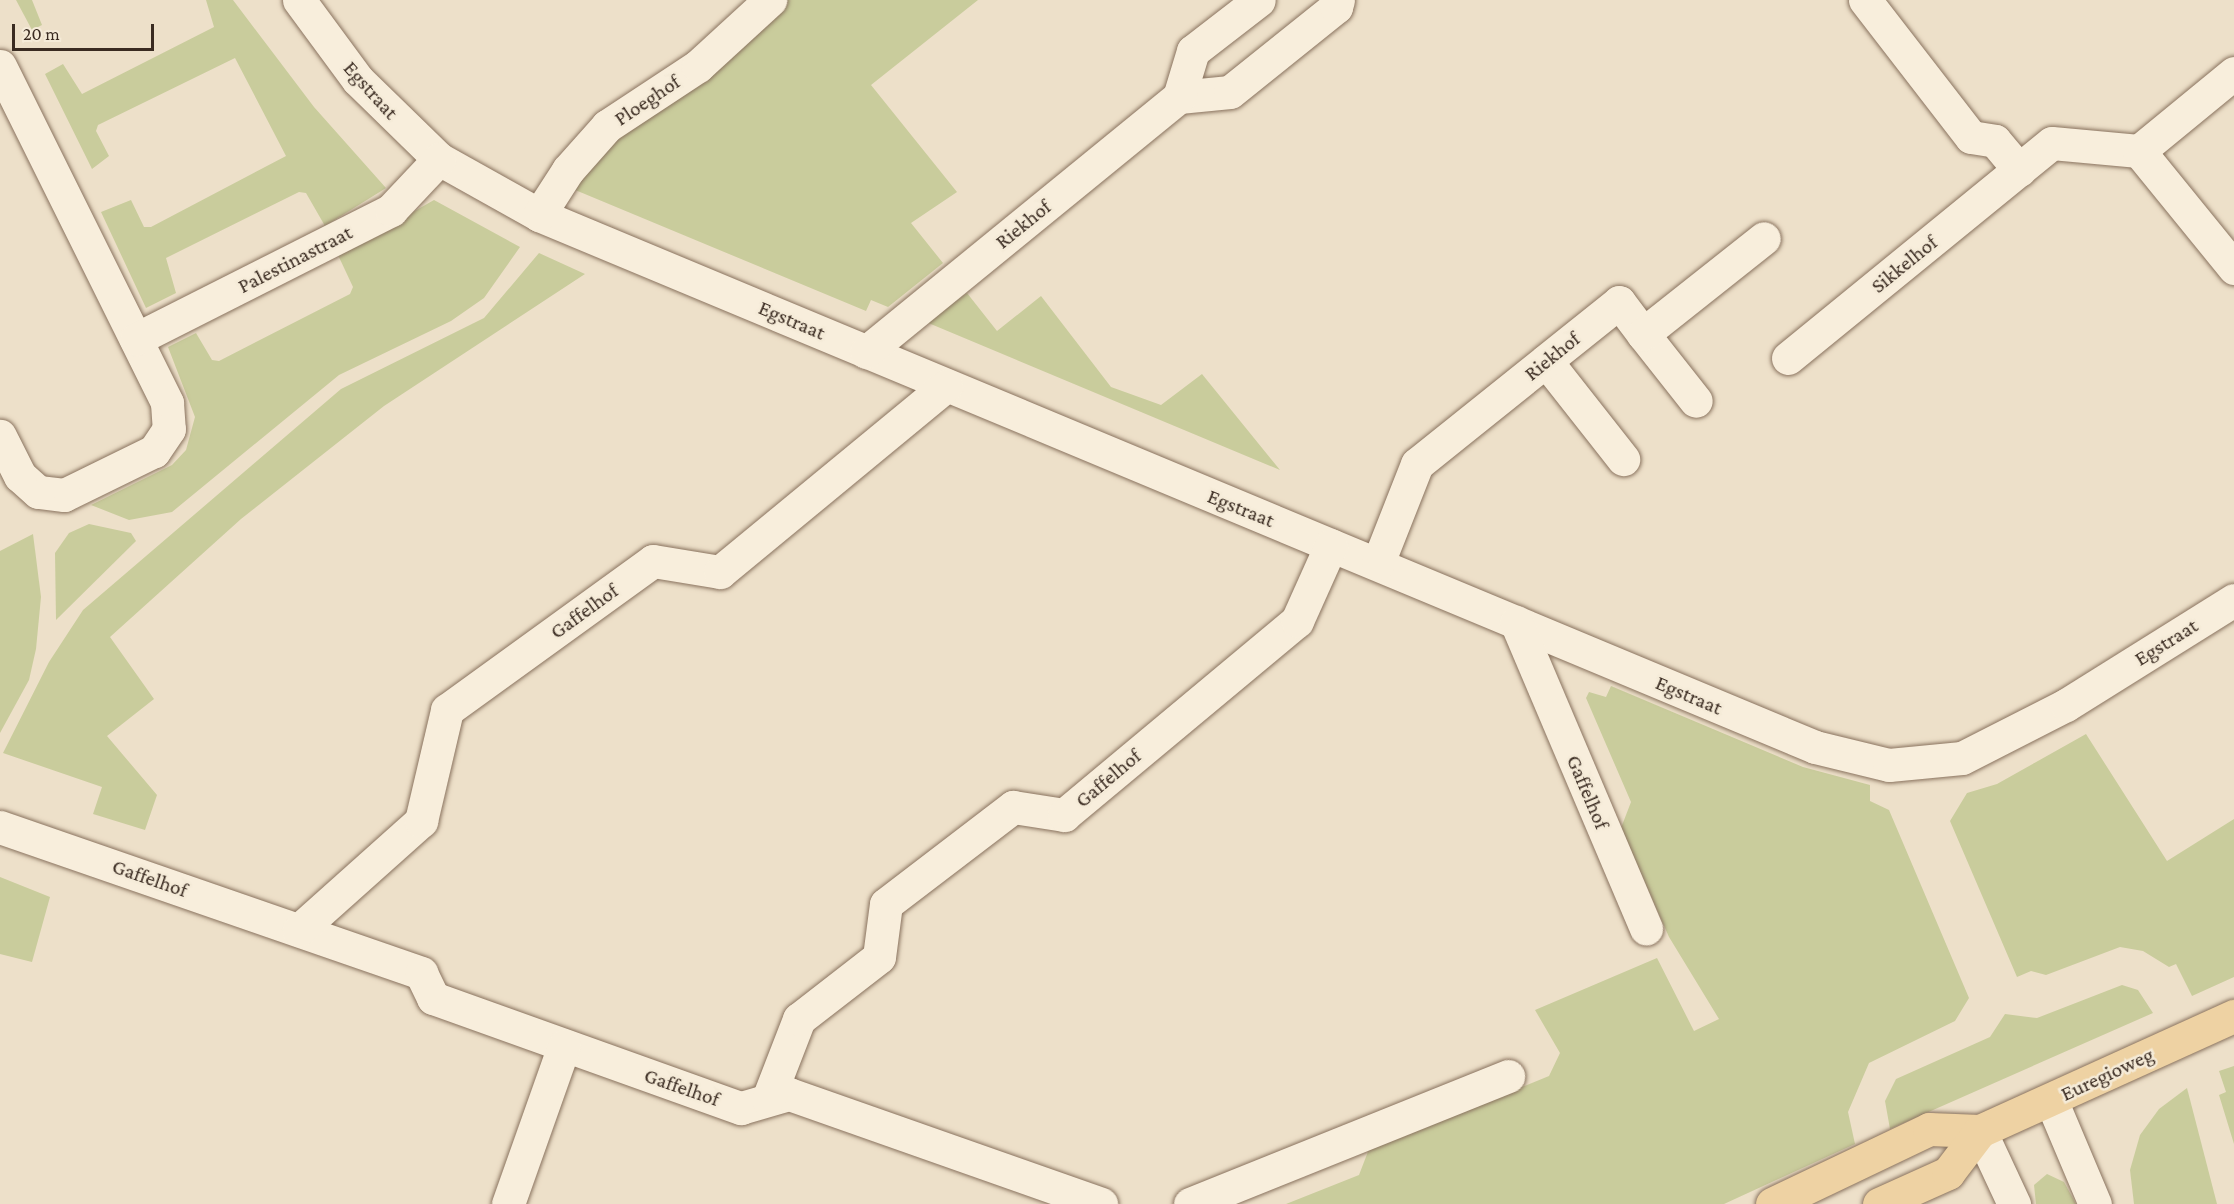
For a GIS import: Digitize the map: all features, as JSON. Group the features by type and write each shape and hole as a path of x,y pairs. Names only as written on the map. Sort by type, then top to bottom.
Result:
{"main road":[{"name":"Euregioweg","path":"1772,1204 1929,1130 1980,1131 2234,1016"},
{"name":"Euregioweg","path":"1879,1204 1948,1173 1980,1131"}],"street":[{"name":"Egstraat","path":"299,0 358,80 439,159 539,215 1815,747 1863,761 1913,766 1962,758 2015,735 2234,600"},
{"name":"Ploeghof","path":"539,215 568,170 607,126 730,41 770,0"},
{"path":"1259,0 1194,51 1179,97 1230,92 1336,7 1338,0"},
{"path":"1865,0 1971,137 1995,141 2019,170"},
{"path":"0,66 167,403 170,429 154,451 64,495 38,492 20,476 0,436"},
{"path":"2234,73 2139,151 2234,268"},
{"name":"Riekhof","path":"866,351 1179,97"},
{"name":"Sikkelhof","path":"1788,358 2052,143 2139,151"},
{"name":"Palestinastraat","path":"136,339 391,210 439,159"},
{"path":"1696,401 1643,334 1764,238"},
{"name":"Riekhof","path":"1378,563 1417,464 1619,303 1643,334"},
{"path":"1546,361 1623,459"},
{"name":"Gaffelhof","path":"299,930 420,821 447,710 653,561 720,572 946,386"},
{"name":"Gaffelhof","path":"768,1099 799,1019 879,957 886,904 1013,807 1064,814 1297,621 1331,545"},
{"name":"Gaffelhof","path":"1516,622 1646,929"},
{"name":"Gaffelhof","path":"0,827 421,973 433,998 741,1108 789,1094 1101,1204"},
{"path":"508,1204 564,1046"},
{"path":"1190,1204 1508,1076"},
{"path":"2051,1100 2095,1204"},
{"path":"1980,1131 2014,1204"}],"green space":[{"path":"16,0 32,0 42,25 32,30"},
{"path":"206,0 233,0 314,107 386,188 325,226 306,193 299,192 166,258 176,293 146,308 101,212 131,200 144,227 151,227 286,156 235,58 98,125 96,131 109,156 92,169 45,74 63,64 82,94 214,27"},
{"path":"784,0 978,0 871,85 957,192 911,223 943,263 888,307 871,300 866,311 568,187 589,158"},
{"path":"434,200 520,247 484,298 451,321 339,375 172,512 129,520 91,505 172,465 186,450 195,417 168,347 196,333 212,360 219,361 350,294 353,287 338,255"},
{"path":"539,253 585,274 384,406 241,519 110,637 154,699 107,736 157,795 145,830 93,814 102,787 3,753 49,662 83,610 341,389 484,318"},
{"path":"967,293 997,331 1041,296 1111,387 1161,405 1202,374 1280,470 926,322"},
{"path":"89,524 131,533 136,541 56,620 55,553 69,533"},
{"path":"33,534 41,597 36,649 29,680 0,733 0,551"},
{"path":"1611,686 1803,767 1870,785 1870,801 1889,810 1969,998 1955,1021 1869,1063 1848,1112 1855,1144 1724,1204 1286,1204 1359,1175 1369,1149 1549,1076 1560,1053 1535,1010 1657,958 1694,1031 1719,1019 1669,937 1621,828 1631,802 1586,698 1589,692 1606,697"},
{"path":"2086,734 2167,861 2234,819 2234,977 2192,996 2176,964 2169,967 2143,951 2120,947 2046,975 2031,971 2017,977 1950,821 1967,793 1997,784"},
{"path":"0,877 50,897 32,962 0,954"},
{"path":"2122,985 2138,990 2153,1013 1890,1129 1885,1101 1896,1079 1990,1037 2005,1014 2037,1018"},
{"path":"2234,1066 2234,1144 2219,1095 2226,1092 2219,1071"},
{"path":"2187,1088 2217,1204 2134,1204 2130,1170 2140,1135 2159,1109"},
{"path":"2047,1174 2064,1182 2076,1204 2036,1204 2034,1185"}]}
